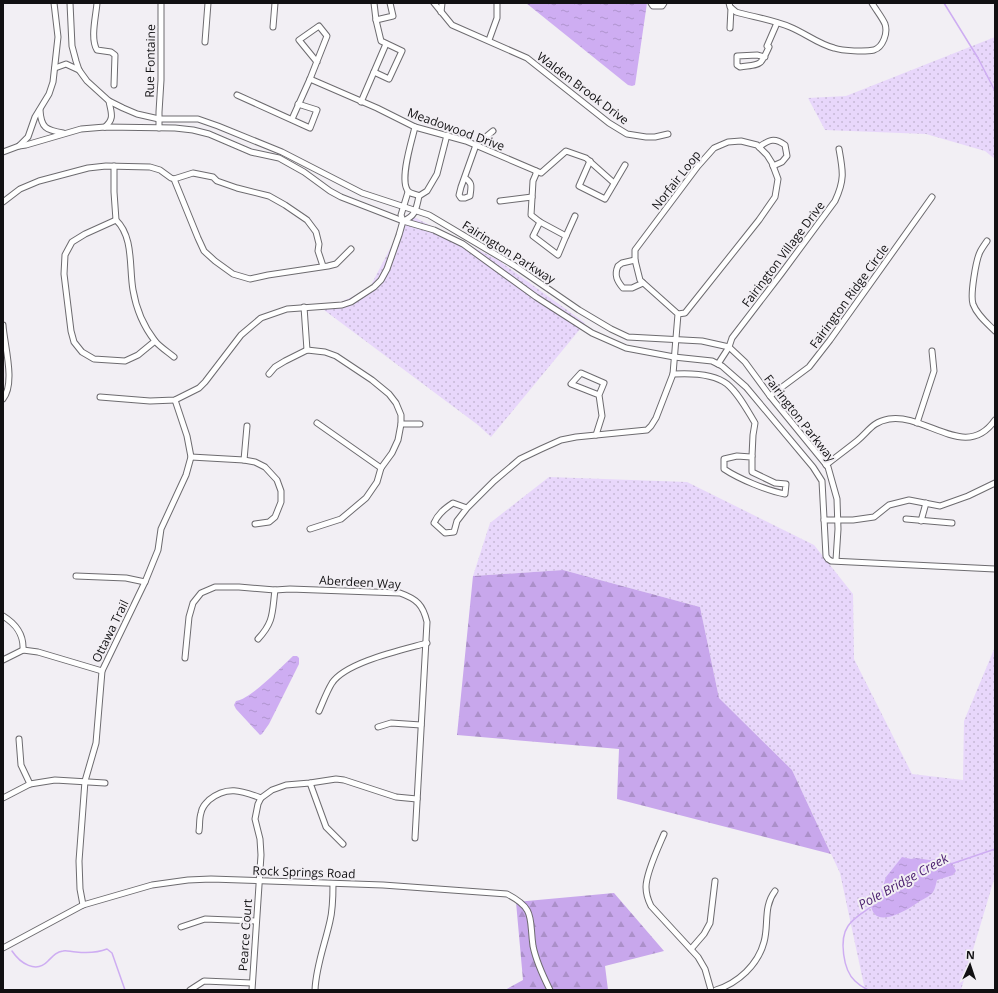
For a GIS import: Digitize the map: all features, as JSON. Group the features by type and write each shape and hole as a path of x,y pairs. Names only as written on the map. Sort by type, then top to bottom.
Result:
{"street":[{"path":"19,146 28,137 35,117 51,88 55,68 58,37 54,3"},
{"name":"Fairington Parkway","path":"3,152 19,146 81,129 105,127 159,128 193,130 209,134 251,152 279,158 304,172 341,197 403,221 434,230 463,244 536,297 592,333 626,348 674,357 706,360 718,364 746,387 813,467 822,481 826,556 831,561 836,560 838,519 837,499 826,465 770,396 745,362 730,347 702,341 628,337 579,310 515,266 416,210 362,193 282,152 218,126 198,120 159,119 137,114 109,101 87,81 79,70 72,46 70,3"},
{"path":"97,3 94,46 96,50 111,52 115,55 114,84"},
{"name":"Rue Fontaine","path":"159,128 161,80 161,3"},
{"path":"205,42 208,3"},
{"path":"273,27 275,3"},
{"path":"374,3 381,41 402,51 389,79 374,72"},
{"path":"376,20 394,16 390,3"},
{"name":"Walden Brook Drive","path":"434,3 452,24 527,58 609,123 627,134 646,137 655,137 668,134"},
{"path":"441,12 442,3"},
{"path":"489,40 497,18 497,3"},
{"path":"651,3 653,6 662,6 664,3"},
{"path":"730,6 736,12 790,26 833,48 843,50 875,50 883,42 885,25 872,3"},
{"path":"730,6 730,28"},
{"path":"764,57 757,54 737,56 737,65 740,67 762,62 769,47 767,46 776,23"},
{"path":"292,119 310,79 317,62 327,36 319,26 299,40 317,62"},
{"path":"361,102 386,44"},
{"path":"55,68 66,64 79,70"},
{"name":"Meadowood Drive","path":"310,79 415,127 447,135 476,145 536,171"},
{"path":"237,95 310,128 317,110 298,104"},
{"path":"105,127 111,122 112,118 109,101"},
{"path":"40,109 42,123 45,127 50,131 64,133"},
{"path":"100,397 150,401 175,400 199,388 240,335 255,322 287,309 342,305 351,302 374,287 381,280 387,269 403,221 401,215 408,192 404,172 415,127"},
{"path":"465,178 476,145 493,131"},
{"path":"403,221 411,218 416,210 419,196 427,191 437,174 447,135"},
{"path":"643,283 632,288 623,288 616,277 618,266 628,261 635,260 640,280 678,314 685,313 775,197 778,179 773,166 759,147 766,142 778,140 785,145 787,156 782,162 773,166"},
{"name":"Norfair Loop","path":"635,260 635,250 698,166 714,148 728,142 741,141 757,145 759,147"},
{"name":"Fairington Village Drive","path":"718,364 730,347 732,338 782,274 835,201 841,189 843,175 839,149"},
{"path":"566,236 540,222 531,215 533,181 536,171 541,173 566,151 586,158 614,183"},
{"path":"590,161 578,186 605,200 625,165"},
{"path":"114,166 116,220 122,226 126,238 136,305 155,341 174,357"},
{"path":"3,202 20,189 39,181 88,168 114,166 150,167 160,170 171,178 193,173 213,177 218,181 237,188 268,196 307,220 316,232 319,244 318,251 323,266"},
{"path":"174,178 204,251 233,274 250,279 328,266 336,264 350,248"},
{"path":"408,192 419,196"},
{"path":"500,201 532,197"},
{"name":"Fairington Ridge Circle","path":"770,396 809,366 830,340 932,197"},
{"path":"540,222 533,236 558,255 575,216"},
{"path":"116,220 85,234 72,242 65,255 64,274 71,331 74,342 82,352 94,359 125,361 138,355 155,341"},
{"path":"987,241 980,252 972,296 975,309 995,331"},
{"path":"304,307 307,350"},
{"path":"466,508 453,503 443,510 434,523 445,533 454,532 457,521 466,508 494,481 520,459 561,440 647,430 656,418 673,374 678,314"},
{"path":"3,324 9,370 8,386 3,399"},
{"path":"269,374 275,367 285,360 307,350 325,352 336,356 372,380 389,394 396,403 401,415 398,440 392,453 381,468 377,482 366,498 341,519 310,529"},
{"path":"917,422 934,371 932,351"},
{"path":"596,435 602,416 598,395 604,383 581,373 571,384 598,395"},
{"path":"673,374 712,376 727,384 740,400 755,423 753,435 752,472 775,483 786,484 785,494 775,492 733,475 724,469 724,459 737,456 752,456"},
{"name":"Ottawa Trail","path":"83,905 80,889 79,861 85,781 96,743 102,671 145,582 158,550 161,529 186,475 191,457 187,436 175,400"},
{"path":"826,465 858,440 876,423 890,419 917,422 951,436 973,437 990,428 995,420"},
{"path":"317,423 381,468"},
{"path":"401,424 420,424"},
{"path":"244,460 247,426"},
{"path":"191,457 244,460 255,462 265,467 277,480 281,491 281,502 275,517 269,522 255,524"},
{"path":"824,520 853,520 874,517 888,505 909,500 940,506 968,496 995,483"},
{"path":"921,521 926,503"},
{"path":"906,519 952,523"},
{"path":"836,560 995,569"},
{"path":"76,576 126,578 145,582"},
{"name":"Aberdeen Way","path":"185,658 189,617 193,603 201,593 215,587 400,593 410,596 419,603 424,610 427,622 427,643 415,838"},
{"path":"258,640 267,630 272,618 275,590"},
{"path":"3,616 19,630 24,641 23,650"},
{"path":"319,711 332,683 339,675 354,665 427,643"},
{"path":"3,660 23,650 38,652 102,671"},
{"path":"378,727 392,723 421,725"},
{"path":"19,739 21,765 30,784"},
{"path":"199,832 201,813 204,804 215,795 231,790 244,792 261,798 278,787 336,779 344,780 396,797 417,800"},
{"path":"3,798 30,784 55,780 105,783"},
{"path":"310,783 326,827 343,844"},
{"name":"Pearce Court","path":"252,990 261,855 260,839 254,819 261,798"},
{"path":"664,834 648,876 646,887 647,898 650,906 698,957 705,969 711,990"},
{"name":"Rock Springs Road","path":"3,948 83,905 152,885 188,880 211,879 383,885 506,894 522,904 528,911 531,918 538,963 550,990"},
{"path":"691,949 704,934 710,923 715,881"},
{"path":"315,990 321,954 331,920 333,884"},
{"path":"716,990 725,987 742,976 751,967 764,942 770,898 775,891"},
{"path":"181,927 205,919 256,921"},
{"path":"190,990 204,981 252,983"}],"shaded area":[{"path":"995,37 995,159 985,151 926,134 825,130 808,98 846,96"},
{"path":"408,214 498,260 585,323 491,437 478,425 324,310 369,289"},
{"path":"549,477 687,482 814,545 853,594 854,659 912,774 963,780 964,721 995,647 995,876 961,990 865,990 840,873 792,770 719,698 700,607 563,570 473,576 490,523"}],"green space":[{"path":"563,570 700,607 719,698 792,770 831,854 617,799 619,749 457,735 473,576"},
{"path":"614,893 664,951 605,966 608,990 505,990 523,980 516,902"}],"water":[{"path":"526,3 647,3 635,85 628,85"},
{"path":"293,656 297,656 299,658 299,664 269,724 260,735 234,705 236,701 243,699 258,689"},
{"path":"902,857 929,860 940,859 952,863 956,871 953,875 937,880 932,893 907,909 891,916 877,916 873,912 871,903 882,890 886,877"}],"waterway":[{"path":"944,3 978,58 995,91"},
{"name":"Pole Bridge Creek","path":"951,864 995,849"},
{"name":"Pole Bridge Creek","path":"868,990 858,984 851,976 845,962 843,946 845,932 850,923 872,906"},
{"path":"12,951 24,963 33,967 38,967 43,965 55,954 61,952 92,952 107,949 112,953 125,990"}]}
